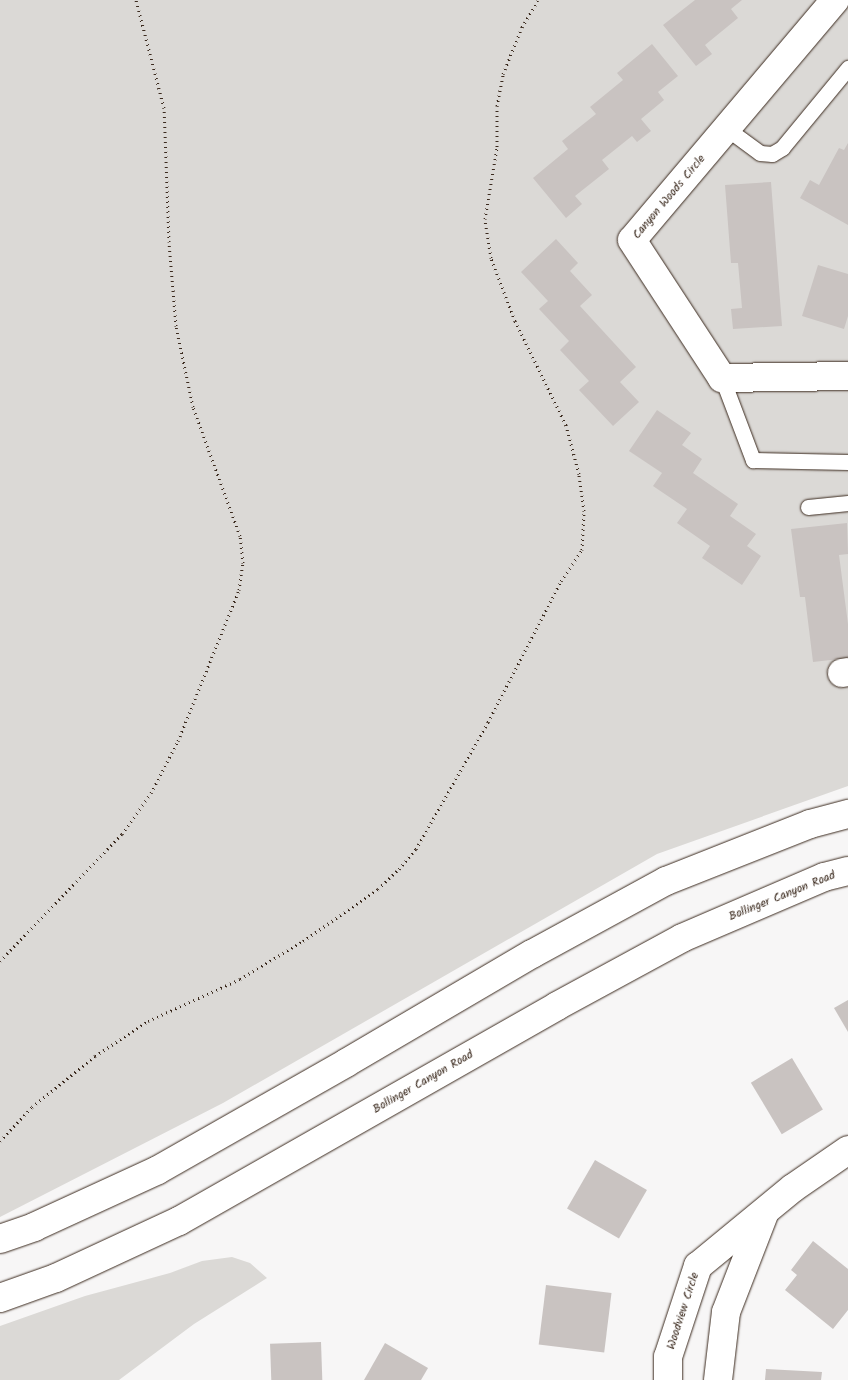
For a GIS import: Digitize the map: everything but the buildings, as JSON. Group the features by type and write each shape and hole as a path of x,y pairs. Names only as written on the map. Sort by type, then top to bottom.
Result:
{"main road":[{"name":"Canyon Woods Circle","path":"722,378 632,240 835,0"},
{"path":"722,378 848,376"},
{"path":"0,1239 34,1227 158,1170 532,954 666,881 810,824 848,814"},
{"name":"Bollinger Canyon Road","path":"0,1298 56,1278 179,1221 557,1006 682,938 824,877 848,871"},
{"name":"Woodview Circle","path":"668,1380 668,1357 698,1266 764,1214 793,1188 848,1150"},
{"name":"Woodview Circle","path":"718,1380 726,1312 764,1214"}],"lane":[{"path":"726,128 760,153 772,154 782,148 848,68"},
{"path":"722,378 753,460 848,462"},
{"path":"808,507 848,503"}],"path":[{"path":"0,962 122,834 151,793 178,741 239,590 243,563 240,536 193,407 176,326 169,242 164,108 136,0"},
{"path":"0,1141 32,1107 95,1056 148,1021 240,979 303,941 378,889 399,869 416,849 488,722 561,581 582,550 584,511 579,474 566,425 515,321 491,258 485,219 497,147 497,106 503,74 522,27 538,0"}],"shaded area":[{"path":"0,0 848,0 848,786 657,854 223,1103 0,1217"},
{"path":"232,1257 250,1263 267,1278 194,1324 119,1380 0,1380 0,1326 85,1296 170,1273 202,1261"}]}
